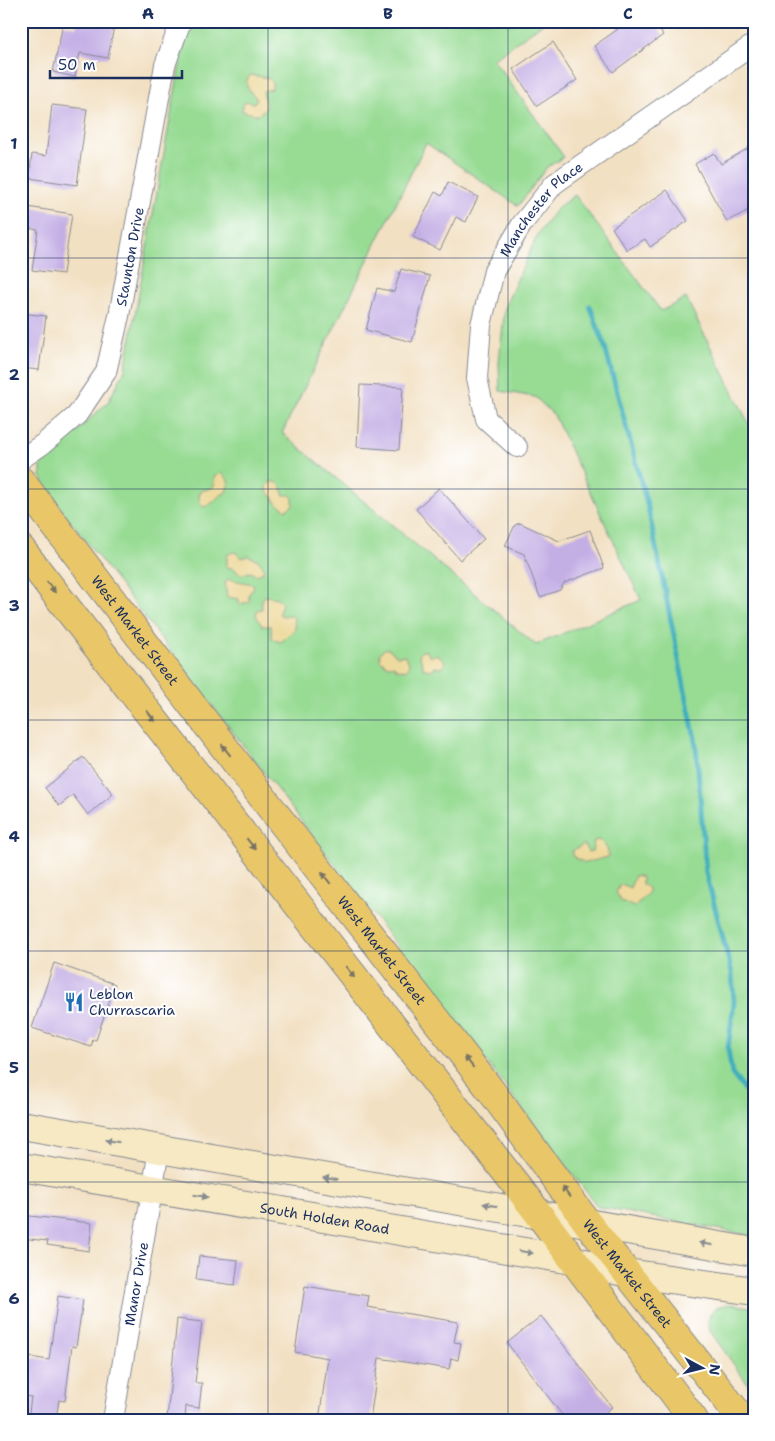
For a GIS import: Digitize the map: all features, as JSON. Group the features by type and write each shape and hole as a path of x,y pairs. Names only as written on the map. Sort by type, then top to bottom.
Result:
{"main road":[{"name":"West Market Street","path":"21,481 243,772 490,1088 589,1224 742,1420"},
{"path":"21,549 538,1213 694,1420"},
{"path":"21,1125 538,1213 589,1224 754,1252"},
{"name":"South Holden Road","path":"21,1167 572,1260 627,1273 754,1291"}],"street":[{"name":"Staunton Drive","path":"21,459 43,444 77,415 106,372 120,316 165,65 181,21"},
{"name":"Manchester Place","path":"517,448 486,420 477,378 481,325 494,271 522,224 554,184 754,44"},
{"name":"Manor Drive","path":"113,1420 160,1150"}],"green space":[{"path":"193,21 546,21 493,59 564,157 547,167 518,206 426,143 282,433 536,645 641,600 554,415 535,397 500,391 499,362 505,306 538,234 558,207 575,195 661,311 686,298 754,434 754,1236 598,1207 56,502 41,477 41,465 108,402 125,370 182,53"},
{"path":"731,1304 754,1308 754,1393 710,1331 709,1319 712,1312 715,1309"}],"sand":[{"path":"250,75 268,78 272,82 272,89 263,91 266,108 258,115 242,111 243,104 246,101 254,103 257,99 247,85"},
{"path":"222,473 228,482 225,493 204,507 200,504 199,495 201,491 212,488 214,486 214,477"},
{"path":"271,482 277,482 282,487 283,495 290,495 293,498 293,505 286,510 274,501 274,498 267,492 267,486"},
{"path":"233,552 242,558 248,556 258,560 264,568 262,573 256,575 250,572 240,575 235,569 227,567 227,555"},
{"path":"228,579 253,584 254,587 249,594 249,602 239,604 239,599 227,597 225,583"},
{"path":"266,596 277,598 282,603 279,614 283,616 291,615 294,619 295,629 281,642 272,639 271,626 262,626 256,615 257,610 262,609 262,599"},
{"path":"384,649 389,649 397,656 404,655 409,663 408,668 406,670 396,669 394,665 388,666 380,660 380,653"},
{"path":"422,651 427,651 430,657 437,654 444,660 445,664 442,668 424,669 419,654"},
{"path":"598,840 606,847 608,857 585,863 572,856 572,851 584,844 588,852 592,851 594,841"},
{"path":"635,875 642,877 642,884 648,888 648,893 635,907 621,901 616,892 621,884 630,888"}],"building":[{"path":"77,21 115,21 108,58 80,53 75,77 53,72 63,24 76,27"},
{"path":"613,21 653,21 663,35 613,72 594,46 618,29"},
{"path":"553,42 577,80 537,106 513,69"},
{"path":"52,105 87,109 77,185 29,178 32,154 46,156"},
{"path":"754,145 754,207 727,222 695,164 714,153 721,164"},
{"path":"448,182 478,197 466,222 456,217 440,250 413,237 435,192 442,196"},
{"path":"667,190 688,221 650,247 645,239 627,250 612,228"},
{"path":"21,206 72,214 63,274 32,270 38,230 21,227"},
{"path":"401,269 430,276 412,342 366,330 377,288 394,292"},
{"path":"21,313 46,316 39,370 21,368"},
{"path":"360,385 403,387 399,450 357,447"},
{"path":"439,488 484,539 460,560 416,509"},
{"path":"520,523 559,541 590,530 604,568 564,583 560,590 540,597 524,554 505,546 515,525"},
{"path":"83,757 113,794 88,815 73,795 59,806 45,788"},
{"path":"54,963 115,984 96,1040 93,1039 91,1047 32,1028"},
{"path":"21,1215 92,1223 89,1251 47,1245 48,1241 21,1238"},
{"path":"199,1256 238,1260 235,1285 196,1280"},
{"path":"305,1286 369,1296 367,1307 458,1322 454,1342 461,1343 458,1360 451,1358 449,1369 379,1358 370,1420 319,1420 328,1358 295,1352"},
{"path":"58,1296 83,1300 76,1347 72,1346 65,1401 59,1400 56,1420 28,1420 31,1397 24,1396 29,1357 49,1360"},
{"path":"541,1316 612,1407 596,1420 566,1420 507,1343"},
{"path":"177,1319 202,1322 195,1383 202,1383 199,1408 186,1406 185,1420 167,1418"}],"waterway":[{"path":"590,306 605,347 648,508 696,744 706,873 732,973 734,1002 728,1049 732,1074 754,1102"}],"place":[{"name":"Leblon Churrascaria","path":"74,1002"}]}
